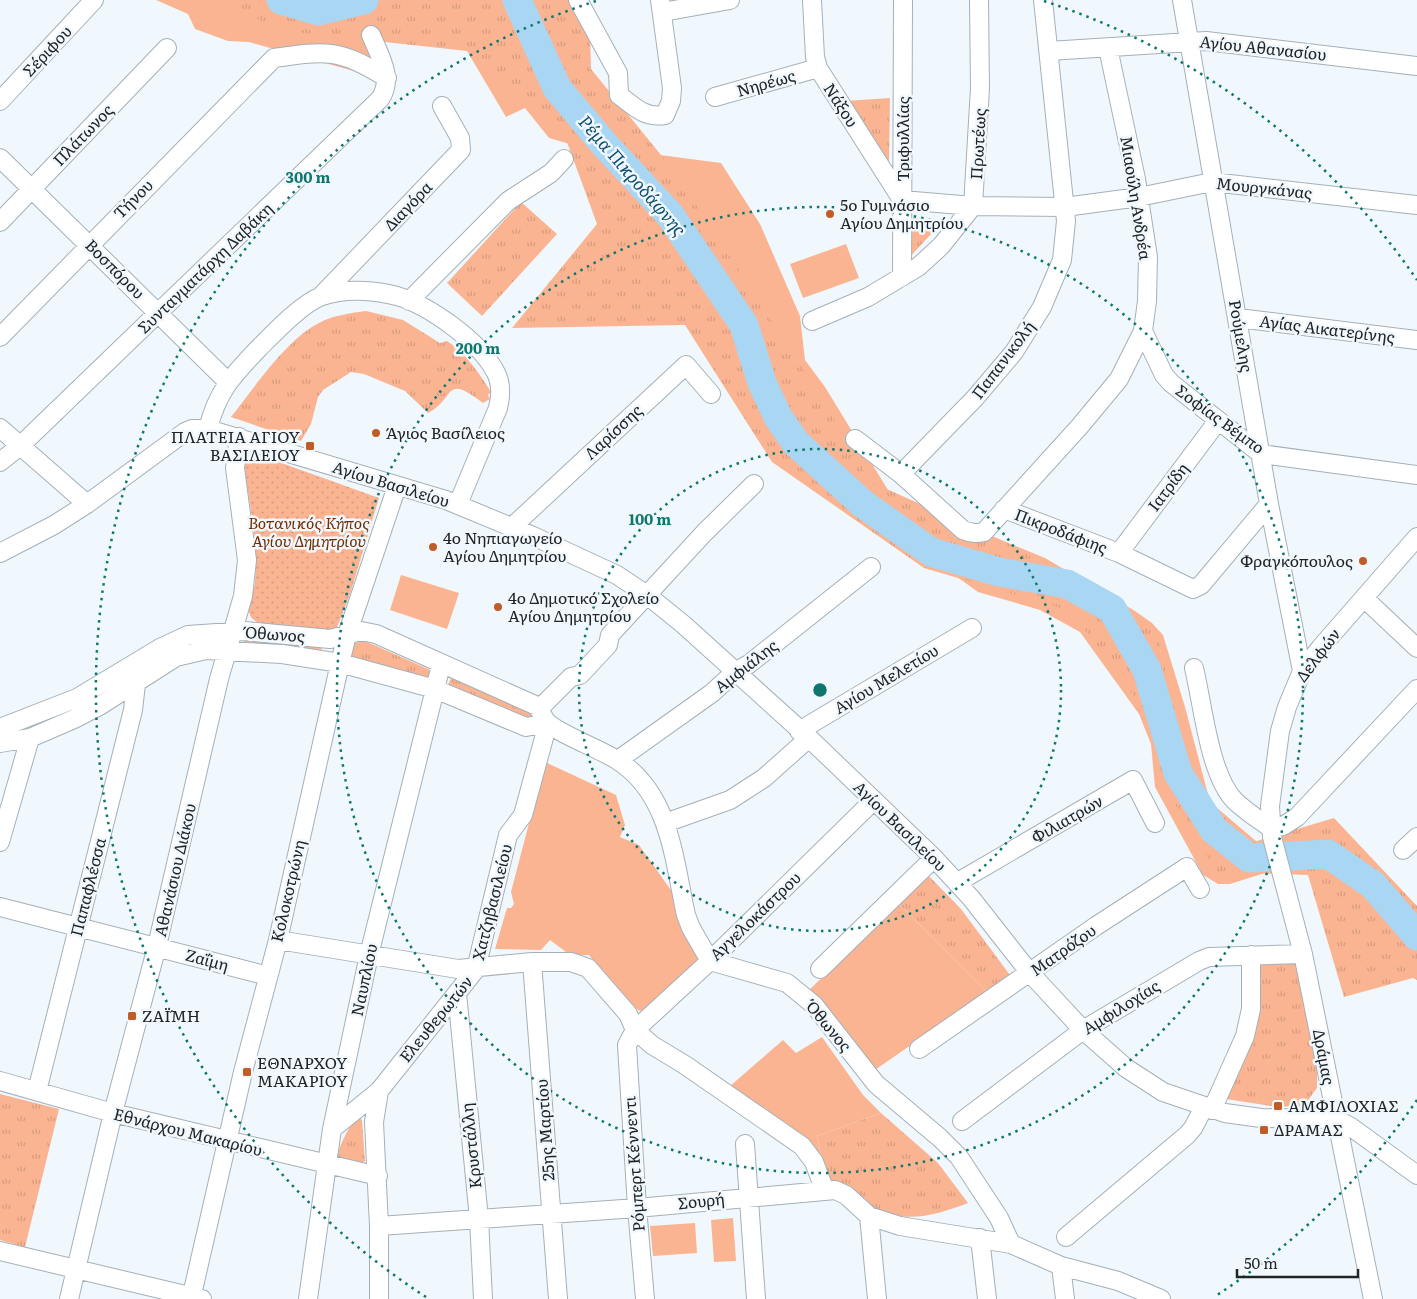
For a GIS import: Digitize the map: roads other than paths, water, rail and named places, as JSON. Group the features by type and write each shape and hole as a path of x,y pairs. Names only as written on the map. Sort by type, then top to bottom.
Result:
{"street":[{"name":"Σέριφου","path":"0,101 94,0"},
{"path":"578,0 618,73 620,95 643,114 653,116 665,115 671,101 672,88 661,6 730,0"},
{"name":"Νάξου","path":"812,0 815,57 818,68 902,200"},
{"name":"Τριφυλλίας","path":"902,277 903,0"},
{"name":"Πρωτέως","path":"973,206 980,88 979,0"},
{"name":"Παπανικολή","path":"901,474 994,377 1014,352 1042,307 1062,260 1065,245 1065,206 1044,0"},
{"name":"Ρούμελης","path":"1182,0 1212,182 1262,454 1269,504 1302,672"},
{"path":"371,35 387,78"},
{"name":"Αγίου Αθανασίου","path":"1049,51 1206,41 1417,66"},
{"name":"Πλάτωνος","path":"0,222 167,48"},
{"name":"Μιαούλη Ανδρέα","path":"901,474 963,530 977,534 984,532 1080,426 1119,379 1143,331 1147,301 1148,257 1139,197 1108,48"},
{"name":"Τήνου","path":"0,337 89,244 274,58 317,52 333,53 361,62 387,78"},
{"name":"Νηρέως","path":"715,97 818,68"},
{"name":"Συνταγματάρχη Δαβάκη","path":"0,462 20,446 380,99 387,89 387,78"},
{"name":"Διαγόρα","path":"321,296 461,150 460,138 442,106"},
{"name":"Βοσπόρου","path":"0,158 228,382"},
{"path":"409,300 508,201 551,173 564,159"},
{"name":"Μουργκάνας","path":"902,200 973,206 1065,206 1139,197 1212,182 1417,205"},
{"path":"812,321 868,297 902,277 941,246 973,206"},
{"name":"Αγίου Βασιλείου","path":"208,428 215,404 228,382 278,329 321,296 356,291 396,296 409,300 450,324 464,336 490,364 496,373 500,386 501,397 498,408 458,504"},
{"name":"Αγίας Αικατερίνης","path":"1238,318 1417,340"},
{"name":"Σοφίας Βέμπο","path":"1143,331 1164,375 1218,422 1262,454 1417,475"},
{"name":"Λαρίσσης","path":"512,527 686,365 711,394"},
{"name":"Ιατρίδη","path":"1119,552 1218,422"},
{"path":"0,428 87,504"},
{"name":"Αγίου Βασιλείου","path":"0,553 87,504 192,428 208,428 458,504 602,566 647,595 804,735 934,858 958,882 1030,973 1084,1030 1126,1068 1150,1085 1208,1108 1262,1118 1336,1119"},
{"name":"Αθανάσιου Διάκου","path":"69,1299 113,1113 157,946 228,650 244,596 247,560 236,468 239,437"},
{"path":"855,439 901,474"},
{"name":"Χατζηβασιλείου","path":"476,969 508,835 523,815 543,716 571,677 580,675 608,645 610,635 705,532 754,484"},
{"name":"Κολοκοτρώνη","path":"195,1298 226,1141 278,940 340,663 347,635 397,486"},
{"name":"Πικροδάφιης","path":"1004,509 1119,552 1193,589 1201,585 1269,504"},
{"name":"Δελφών","path":"1281,876 1272,833 1270,806 1280,731 1293,691 1302,672 1417,537"},
{"name":"Αμφιάλης","path":"618,760 712,693 735,672 749,664 871,567"},
{"path":"1364,598 1417,648"},
{"name":"Αγίου Μελετίου","path":"665,823 730,800 764,778 804,735 972,628"},
{"name":"Όθωνος","path":"0,728 85,694 176,639 200,633 234,631 330,638 361,631 376,634 537,706 543,716 618,760 651,791 665,823 686,915 691,928 710,961 787,983 814,1005 876,1084 940,1138 959,1157 999,1218 1011,1244"},
{"name":"Όθωνος","path":"0,743 30,738 88,712 136,684 176,657 186,653 228,650 282,654 340,663 435,689 526,727 543,716"},
{"name":"Ναυπλίου","path":"308,1299 325,1165 332,1129 369,955 442,665"},
{"path":"1194,668 1212,757 1221,777 1234,799 1272,833 1297,817 1417,689"},
{"name":"Παπαφλέσσα","path":"36,1091 134,710 136,684"},
{"path":"0,842 30,738"},
{"name":"Φιλιατρών","path":"958,882 1133,780 1156,823"},
{"name":"Αγγελοκάστρου","path":"635,1030 710,961 874,800"},
{"path":"1403,850 1417,837"},
{"path":"820,969 934,858"},
{"name":"Ματρόζου","path":"919,1049 1187,867 1200,889"},
{"name":"Δράμας","path":"1281,876 1303,954 1373,1299"},
{"name":"Ζαΐμη","path":"0,907 268,976"},
{"path":"278,940 458,969 476,969"},
{"name":"Αμφιλοχίας","path":"962,1121 1084,1030 1199,960 1209,957 1303,954"},
{"path":"1066,1237 1187,1135 1208,1108 1245,1036 1251,1002 1251,955"},
{"name":"Ελευθερωτών","path":"379,1299 378,1176 374,1122 379,1091 476,969 532,962 571,962 588,968 628,1014 635,1030 652,1046 685,1065 802,1146 814,1162 825,1191"},
{"name":"25ης Μαρτίου","path":"532,962 558,1299"},
{"name":"Κρυστάλλη","path":"457,993 479,1219 483,1299"},
{"name":"Ρόμπερτ Κέννεντι","path":"635,1030 626,1045 626,1054 645,1299"},
{"name":"Εθνάρχου Μακαρίου","path":"0,1081 113,1113 325,1165 378,1176"},
{"path":"332,1129 379,1091"},
{"path":"1336,1119 1351,1127 1417,1175"},
{"path":"745,1144 756,1299"},
{"name":"Σουρή","path":"379,1226 637,1208 749,1196 835,1190 846,1195 869,1216 900,1226 1011,1244"},
{"path":"869,1216 876,1299"},
{"path":"980,1238 987,1299"},
{"path":"1011,1244 1061,1266 1118,1281 1161,1299"},
{"path":"0,1251 195,1298"},
{"path":"1061,1266 1065,1299"}],"waterway":[{"name":"Ρέμα Πικροδάφνης","path":"281,0 319,11 364,0"},
{"name":"Ρέμα Πικροδάφνης","path":"517,0 557,88 604,144 670,215 744,325 762,383 778,417 796,443 863,504 931,552 999,572 1067,584 1112,609 1147,670 1178,773 1214,830 1249,858 1328,854 1373,885 1417,936"}],"place":[{"name":"5ο Γυμνάσιο Αγίου Δημητρίου","path":"830,214"},
{"name":"Άγιος Βασίλειος","path":"376,433"},
{"name":"ΠΛΑΤΕΙΑ ΑΓΙΟΥ ΒΑΣΙΛΕΙΟΥ","path":"310,446"},
{"name":"4ο Νηπιαγωγείο Αγίου Δημητρίου","path":"433,547"},
{"name":"Φραγκόπουλος","path":"1363,561"},
{"name":"4ο Δημοτικό Σχολείο Αγίου Δημητρίου","path":"498,607"},
{"name":"ΖΑΪ́ΜΗ","path":"132,1016"},
{"name":"ΕΘΝΑΡΧΟΥ ΜΑΚΑΡΙΟΥ","path":"247,1072"},
{"name":"ΑΜΦΙΛΟΧΙΑΣ","path":"1278,1106"},
{"name":"ΔΡΑΜΑΣ","path":"1264,1130"}],"park label":[{"name":"Βοτανικός Κήπος Αγίου Δημητρίου","path":"309,532"}]}
